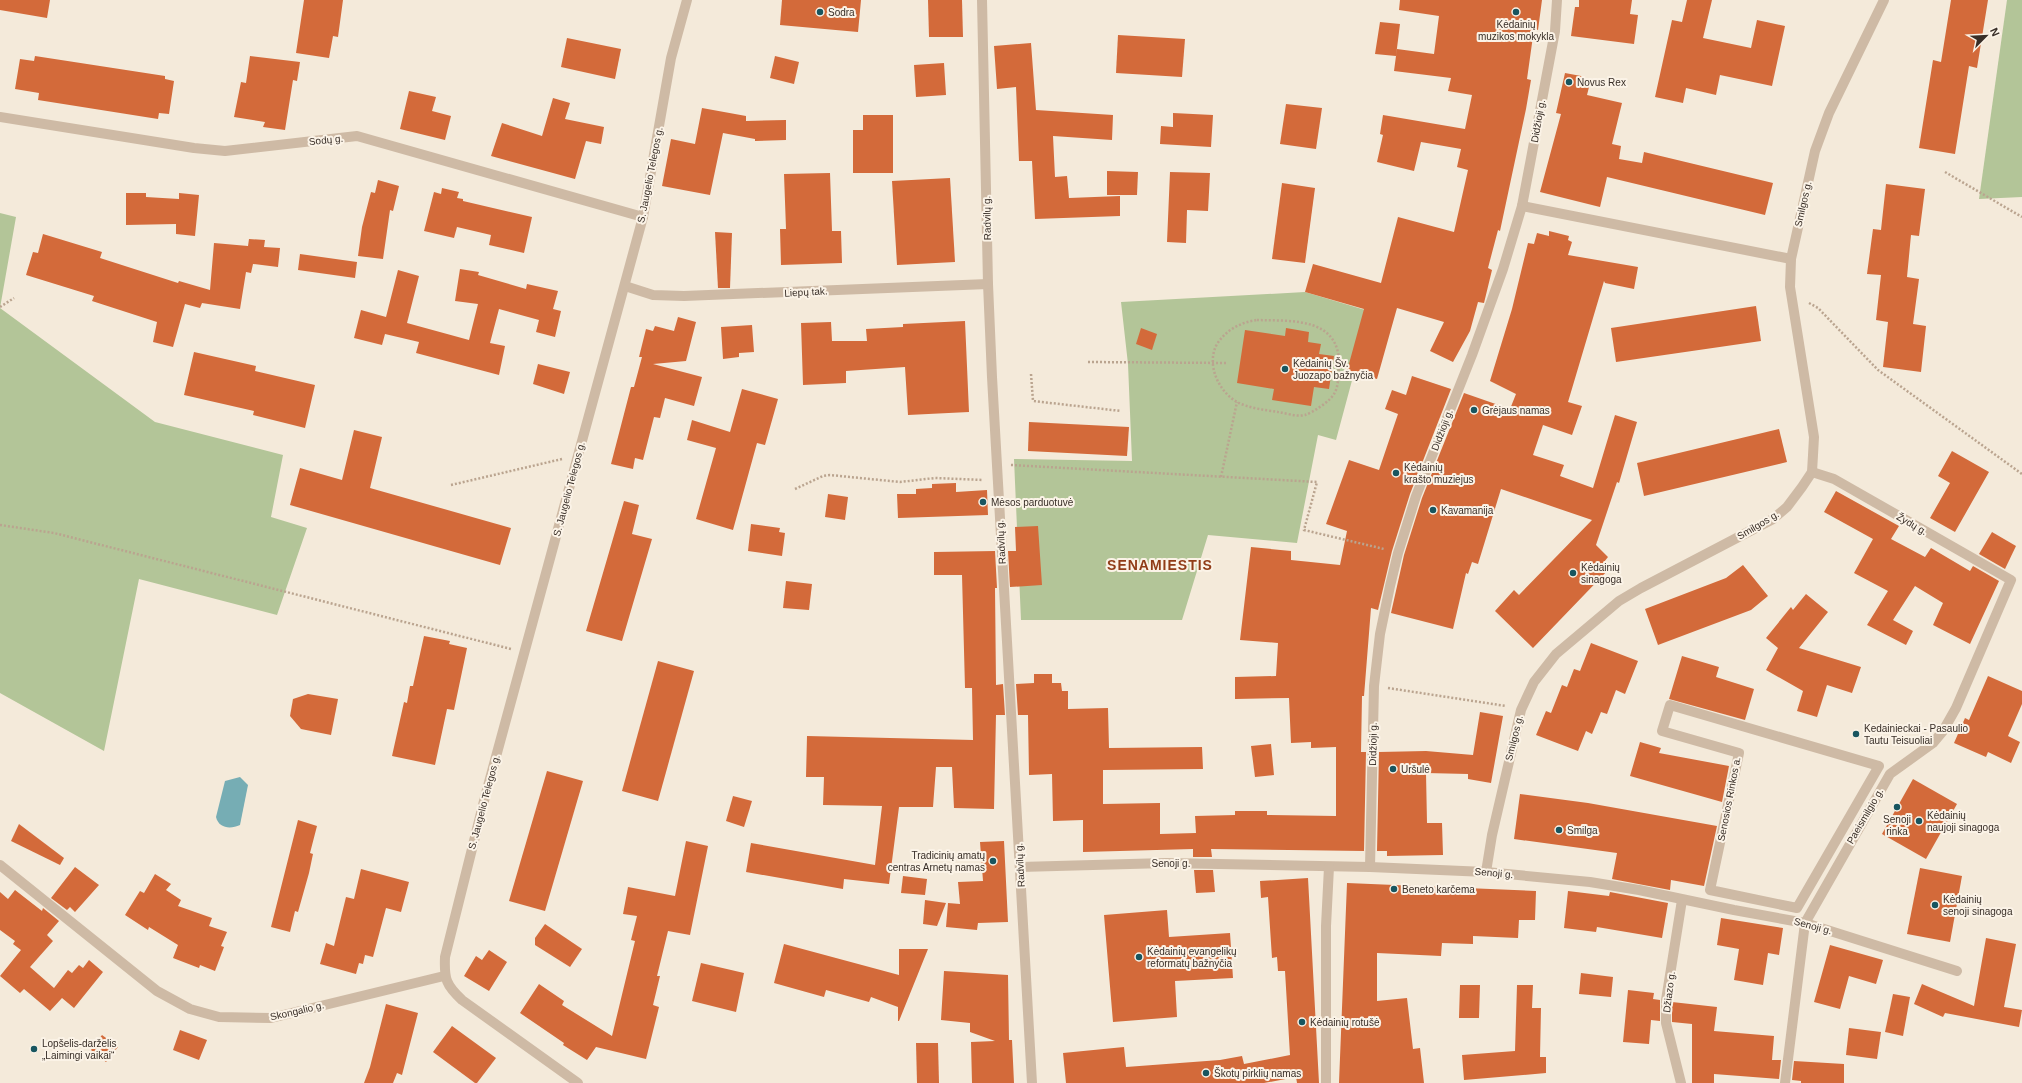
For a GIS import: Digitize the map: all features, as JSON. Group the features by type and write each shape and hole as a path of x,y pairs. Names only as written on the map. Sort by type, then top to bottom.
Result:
{"street":[{"name":"S. Jaugelio Telegos g.","path":"444,976 445,957 485,797 643,217 671,58 687,0"},
{"name":"Radvilų g.","path":"982,0 988,284 1032,1083"},
{"name":"Didžioji g.","path":"1370,867 1374,686 1380,634 1398,553 1416,496 1472,355 1503,269 1522,206 1555,31 1557,0"},
{"name":"Smilgos g.","path":"1486,872 1494,827 1521,710 1534,682 1556,654 1619,601 1773,519 1787,507 1812,472 1814,437 1791,292 1791,259 1817,145 1829,113 1884,0"},
{"name":"Sodų g.","path":"0,117 194,148 225,151 357,136 643,217"},
{"path":"1522,206 1791,259"},
{"name":"Liepų tak.","path":"625,286 653,295 684,296 988,284"},
{"name":"Žydų g.","path":"1812,472 1834,479 2011,580"},
{"name":"Paeismilgio g.","path":"1785,1083 1805,923 1890,774 1933,743 1943,731 1956,708 2011,580"},
{"name":"Senosios Rinkos a.","path":"1670,705 1879,766 1797,908 1710,890 1739,753 1662,731 1670,705"},
{"name":"Senoji g.","path":"1020,867 1166,863 1370,867 1486,872 1590,882 1639,890 1682,900 1805,923 1957,971"},
{"name":"Skongalio g.","path":"0,865 157,991 190,1009 219,1017 271,1018 444,976"},
{"path":"1326,1083 1326,926 1328,867"},
{"name":"Džiazo g.","path":"1681,1083 1666,1023 1666,1000 1682,900"},
{"path":"444,976 450,989 462,1000 578,1083"}],"path":[{"path":"1945,172 2022,216"},
{"path":"1791,292 1818,308 1878,370 2022,474"},
{"path":"0,307 14,298"},
{"path":"1245,322 1293,322 1316,326 1336,343 1339,356 1338,380 1335,393 1315,409 1305,414 1295,415 1254,408 1237,402 1221,386 1215,376 1212,363 1215,348 1221,338 1245,322"},
{"path":"1088,362 1227,363"},
{"path":"1031,374 1032,401 1121,411"},
{"path":"1221,477 1237,402"},
{"path":"451,485 579,455"},
{"path":"997,464 1317,482 1304,530 1398,553"},
{"path":"795,489 830,475 900,482 935,478 998,480"},
{"path":"0,525 54,533 525,653"},
{"path":"1374,686 1504,706 1521,710"}],"green space":[{"path":"2007,0 2022,0 2022,197 1979,199"},
{"path":"0,213 16,217 0,308"},
{"path":"1305,292 1372,312 1336,440 1318,435 1297,543 1208,535 1182,620 1021,620 1014,459 1132,461 1128,364 1121,302"},
{"path":"0,308 155,422 283,455 271,517 307,528 277,615 139,579 104,751 0,693"}],"water":[{"path":"240,777 248,785 240,825 226,827 220,824 216,817 225,781"}],"building":[{"path":"0,0 50,0 47,18 0,10"},
{"path":"304,0 343,0 338,37 333,36 329,58 296,53"},
{"name":"Sodra","path":"782,0 861,0 858,32 780,25"},
{"path":"928,0 962,0 963,37 929,37"},
{"path":"1400,0 1542,0 1538,30 1534,29 1527,79 1531,80 1526,109 1500,231 1498,230 1488,268 1492,270 1484,303 1478,302 1470,331 1453,362 1430,351 1444,322 1397,308 1377,379 1347,371 1364,309 1305,292 1313,264 1381,283 1398,217 1454,232 1468,170 1457,167 1461,149 1421,142 1414,171 1377,162 1383,135 1380,134 1383,115 1465,129 1472,95 1448,91 1451,78 1394,71 1397,49 1434,54 1439,16 1399,10"},
{"path":"1579,0 1632,0 1630,14 1638,15 1634,44 1571,36 1575,7 1579,7"},
{"path":"1687,0 1712,0 1703,38 1751,48 1757,20 1785,26 1772,86 1720,75 1716,95 1686,88 1683,103 1655,97 1672,20 1682,22"},
{"path":"1951,0 1988,0 1977,68 1969,66 1955,154 1919,148 1933,60 1941,62"},
{"path":"1380,22 1400,24 1396,56 1375,54"},
{"path":"1118,35 1185,39 1182,77 1116,73"},
{"path":"567,38 621,49 615,79 561,67"},
{"path":"1031,43 1036,110 1113,115 1112,140 1053,136 1055,177 1067,176 1069,198 1120,196 1120,216 1035,219 1032,161 1019,161 1016,87 997,89 994,46"},
{"path":"35,56 165,76 165,79 174,81 169,114 159,113 158,119 38,100 39,93 15,89 20,59 34,61"},
{"path":"250,56 300,62 297,81 293,80 285,130 263,127 265,122 234,117 241,82 246,83"},
{"path":"775,56 799,62 794,84 770,78"},
{"path":"944,63 946,95 916,97 914,65"},
{"path":"1565,73 1581,76 1590,83 1587,95 1622,103 1612,144 1621,146 1619,159 1642,163 1644,152 1773,183 1765,215 1607,177 1600,207 1540,192 1561,114 1556,113"},
{"path":"409,91 436,97 432,111 451,116 445,140 400,129"},
{"path":"553,98 570,103 565,119 604,127 601,144 586,141 575,179 491,156 502,123 542,136"},
{"path":"1286,104 1322,108 1316,149 1280,144"},
{"path":"702,108 746,116 746,121 786,120 786,140 755,141 755,139 723,133 710,195 662,186 671,139 695,144"},
{"path":"1173,113 1213,115 1211,147 1160,144 1161,126 1173,127"},
{"path":"863,115 893,115 893,173 853,173 853,130 863,130"},
{"path":"1107,171 1138,172 1137,195 1107,195"},
{"path":"1170,172 1210,173 1208,211 1187,210 1186,243 1167,242"},
{"path":"830,173 832,231 841,231 842,263 781,265 780,229 786,229 784,174"},
{"path":"950,178 955,262 897,265 892,181"},
{"path":"378,180 399,186 393,211 390,210 383,259 358,256 362,227 371,192 375,193"},
{"path":"1282,183 1315,188 1305,263 1272,259"},
{"path":"1886,184 1925,189 1919,236 1911,235 1907,277 1919,279 1913,324 1926,326 1921,372 1883,367 1888,322 1876,320 1881,275 1867,274 1873,229 1881,230"},
{"path":"442,188 459,192 457,198 463,199 463,201 532,217 524,253 489,245 491,235 457,227 454,238 424,231 434,192 441,194"},
{"path":"126,193 146,193 146,197 179,199 179,193 199,195 195,236 176,234 176,224 126,225"},
{"path":"1549,231 1569,236 1568,240 1572,242 1568,255 1638,267 1634,289 1605,283 1604,281 1568,402 1582,406 1572,435 1543,425 1533,455 1564,465 1560,476 1593,488 1615,415 1637,422 1619,483 1617,482 1596,545 1608,557 1604,562 1610,568 1533,648 1495,611 1514,590 1519,595 1592,520 1501,489 1478,564 1472,562 1468,574 1466,573 1453,629 1391,613 1404,555 1422,498 1464,393 1510,409 1516,394 1490,381 1512,309 1528,243 1534,244 1537,233 1549,236"},
{"path":"715,232 732,233 730,288 718,288"},
{"path":"43,234 102,252 100,258 178,283 179,281 210,290 214,243 248,246 249,239 265,240 264,247 280,248 278,267 253,264 251,273 246,272 240,309 202,303 200,308 185,304 173,347 153,342 157,322 92,301 94,296 26,275 33,252 38,253"},
{"path":"300,254 357,262 355,278 298,270"},
{"path":"460,269 479,272 478,275 526,289 527,284 558,291 553,309 561,311 555,337 536,332 539,320 499,309 490,343 505,346 499,375 416,353 419,342 385,334 382,345 354,338 361,310 386,317 398,270 419,276 407,323 469,340 478,304 455,301"},
{"path":"1756,306 1761,341 1616,362 1611,328"},
{"path":"678,317 696,322 686,361 653,364 702,377 694,406 665,398 660,418 654,417 643,460 635,458 633,469 611,464 631,387 634,387 642,357 639,357 646,329 653,331 655,326 674,331"},
{"path":"965,321 969,412 908,415 905,367 846,371 846,383 803,385 801,323 831,322 832,341 867,341 866,329 903,327 903,324"},
{"path":"752,325 754,352 739,353 739,357 723,359 721,327"},
{"path":"1141,328 1157,334 1152,350 1136,344"},
{"name":"Kėdainių Šv. Juozapo bažnyčia","path":"1286,328 1309,332 1308,342 1321,344 1319,354 1334,356 1329,389 1314,387 1311,406 1272,400 1274,389 1237,383 1245,330 1285,336"},
{"path":"194,352 256,366 255,371 315,385 305,428 253,415 254,411 184,395"},
{"path":"538,364 570,372 564,394 533,384"},
{"path":"1412,376 1451,389 1410,494 1392,551 1378,610 1371,608 1364,696 1362,696 1361,752 1366,752 1364,851 1211,849 1212,857 1193,857 1193,849 1083,852 1083,820 1053,821 1052,774 1029,775 1028,715 1018,715 1016,684 1034,683 1034,674 1052,674 1052,683 1061,683 1062,691 1068,691 1068,709 1108,708 1109,748 1202,747 1203,769 1103,770 1103,804 1160,803 1160,834 1196,833 1195,816 1235,815 1235,811 1267,811 1267,815 1336,816 1336,747 1311,748 1311,742 1291,743 1289,698 1235,699 1235,677 1276,676 1278,643 1240,640 1251,547 1291,551 1291,560 1340,565 1347,531 1326,524 1349,460 1379,470 1398,414 1385,409 1392,390 1406,395"},
{"path":"742,389 778,399 765,445 757,443 733,530 696,519 716,448 687,440 692,420 730,432"},
{"path":"1029,422 1129,427 1127,456 1028,451"},
{"path":"1779,429 1787,462 1644,496 1637,463"},
{"path":"354,430 382,437 370,488 511,528 500,565 290,505 300,468 342,480"},
{"path":"1952,451 1989,472 1955,532 1930,518 1950,483 1938,476"},
{"path":"956,483 956,492 987,490 988,515 898,518 897,494 916,494 916,489 932,488 932,484"},
{"path":"1836,491 1899,526 1891,539 1925,557 1931,548 1970,571 1973,566 1999,581 1970,644 1933,625 1943,603 1915,586 1893,620 1913,631 1906,645 1867,625 1888,591 1854,573 1873,539 1824,512"},
{"path":"828,494 848,497 845,520 825,517"},
{"path":"624,501 639,505 632,534 652,539 622,641 586,631"},
{"path":"751,524 780,528 779,532 785,533 782,556 748,551"},
{"path":"1038,526 1042,585 1010,587 1008,551 1016,551 1015,527"},
{"path":"1992,532 2016,546 2005,569 1979,554"},
{"path":"995,551 997,588 995,588 996,685 1003,684 1005,715 996,715 994,809 954,808 952,767 936,767 933,807 899,807 889,884 844,879 843,889 746,872 751,843 875,865 882,806 823,805 824,777 806,777 807,736 973,740 972,688 965,688 962,575 934,575 934,552"},
{"path":"1743,565 1768,596 1751,610 1658,645 1645,609 1726,578"},
{"path":"786,581 812,584 809,610 783,608"},
{"path":"1806,594 1828,612 1799,648 1861,667 1852,693 1827,685 1817,717 1797,711 1803,691 1766,670 1778,648 1766,638 1791,607 1793,610"},
{"path":"424,636 450,641 449,644 467,648 454,710 447,709 435,765 392,756 404,702 407,703 410,686 413,686"},
{"path":"1591,643 1638,661 1625,694 1616,690 1607,714 1601,712 1592,734 1586,731 1578,751 1536,735 1546,711 1551,713 1562,685 1567,687 1574,669 1580,671"},
{"path":"1682,656 1719,667 1716,677 1754,689 1745,720 1669,699"},
{"path":"658,661 694,671 658,801 622,791"},
{"path":"1988,676 2022,691 2022,704 2008,736 2020,742 2011,763 1988,752 1986,757 1954,743 1965,718 1969,720"},
{"path":"308,694 338,699 331,735 301,729 290,716 293,699"},
{"path":"1480,712 1503,716 1491,783 1468,779 1468,774 1426,773 1427,823 1442,823 1443,855 1387,856 1387,851 1377,851 1379,752 1426,751 1473,755"},
{"path":"1640,742 1661,748 1659,753 1729,766 1722,802 1630,776"},
{"path":"1271,744 1274,775 1255,777 1251,746"},
{"path":"547,771 583,781 545,911 509,901"},
{"name":"Kėdainių naujoji sinagoga","path":"1913,779 1957,804 1926,859 1882,834"},
{"path":"1520,794 1588,803 1717,826 1704,886 1671,880 1670,890 1612,879 1617,853 1514,839"},
{"path":"733,796 752,801 744,827 726,821"},
{"path":"298,820 317,826 310,853 313,854 309,873 298,912 295,911 290,932 271,927"},
{"path":"19,824 64,858 60,865 11,841"},
{"path":"686,841 708,846 690,935 668,931 657,976 660,976 653,1005 659,1007 646,1059 596,1047 587,1060 563,1045 564,1043 520,1013 539,984 564,1001 562,1005 612,1036 635,941 631,940 637,916 623,914 628,887 675,896"},
{"path":"1004,841 1008,922 978,923 977,930 946,927 948,903 960,904 958,882 983,881 980,842"},
{"path":"75,867 99,885 75,912 70,907 67,910 51,898"},
{"name":"Kėdainių senoji sinagoga","path":"1920,868 1962,876 1950,942 1907,934"},
{"path":"361,869 409,882 401,912 386,908 373,957 365,955 363,964 359,963 356,974 320,964 326,943 334,946 346,897 354,899"},
{"path":"1194,870 1213,870 1215,892 1196,893"},
{"path":"155,874 171,884 166,890 181,900 178,906 212,918 209,926 227,932 221,946 224,947 215,971 200,965 199,968 173,958 178,945 149,927 148,930 125,915 140,891 144,893"},
{"path":"903,876 927,879 925,895 901,893"},
{"path":"1308,878 1319,1083 1297,1083 1296,1077 1264,1083 1066,1083 1063,1053 1124,1047 1126,1067 1220,1060 1242,1056 1244,1064 1290,1055 1285,971 1278,971 1277,957 1272,958 1268,897 1261,898 1260,881"},
{"path":"1347,883 1536,891 1535,920 1519,920 1518,938 1473,936 1473,944 1442,943 1441,956 1377,953 1377,1001 1407,998 1413,1049 1420,1048 1424,1083 1339,1083"},
{"path":"15,890 42,911 43,908 59,921 47,935 53,941 30,967 54,988 68,970 72,973 79,965 83,968 89,960 103,972 74,1008 62,998 50,1011 24,989 20,993 0,976 21,950 13,944 15,941 0,930 0,892 8,899"},
{"path":"1568,891 1609,896 1610,892 1668,903 1662,938 1597,927 1596,932 1564,928"},
{"path":"925,900 946,903 937,926 923,924"},
{"name":"Kėdainių evangelikų reformatų bažnyčia","path":"1167,910 1169,937 1230,933 1233,978 1175,981 1177,1017 1113,1022 1104,915"},
{"path":"1721,918 1783,928 1779,955 1768,953 1763,985 1734,980 1739,949 1717,945"},
{"path":"545,924 582,949 570,967 535,945 535,938"},
{"path":"1986,938 2016,944 2004,1007 2022,1010 2019,1027 1945,1013 1943,1017 1914,1004 1922,984 1974,1006"},
{"path":"784,944 899,975 899,949 928,949 898,1021 898,1007 871,997 869,1002 826,990 824,997 774,983"},
{"path":"1830,945 1883,960 1876,984 1849,976 1840,1009 1814,1002"},
{"path":"489,950 507,962 489,991 464,976 476,956 482,960"},
{"path":"701,963 744,973 736,1012 692,1001"},
{"path":"944,971 1008,975 1009,1040 1012,1040 1014,1083 972,1083 971,1042 995,1041 970,1032 970,1023 941,1020"},
{"path":"1581,973 1613,977 1611,997 1579,994"},
{"path":"1460,985 1480,985 1479,1018 1459,1018"},
{"path":"1517,985 1533,985 1532,1008 1541,1008 1540,1057 1546,1057 1546,1073 1464,1080 1462,1055 1515,1051"},
{"path":"1628,990 1654,993 1653,999 1660,1000 1660,1021 1651,1020 1649,1044 1623,1042"},
{"path":"1893,994 1910,997 1903,1036 1885,1032"},
{"path":"1672,1002 1717,1007 1714,1031 1774,1036 1772,1060 1781,1060 1779,1079 1714,1074 1714,1083 1692,1083 1692,1024 1672,1022"},
{"path":"386,1004 418,1013 402,1075 397,1073 393,1083 364,1083 370,1067"},
{"path":"452,1026 496,1058 477,1083 433,1052"},
{"path":"1849,1028 1881,1032 1877,1059 1846,1055"},
{"path":"180,1030 207,1040 199,1060 173,1050"},
{"path":"102,1035 118,1047 106,1062 91,1050"},
{"path":"916,1043 938,1043 939,1083 917,1083"},
{"path":"1794,1061 1844,1064 1844,1083 1801,1083 1801,1081 1792,1080"}],"place":[{"name":"Sodra","path":"820,12"},
{"name":"Kėdainių muzikos mokykla","path":"1516,12"},
{"name":"Novus Rex","path":"1569,82"},
{"name":"Kėdainių Šv. Juozapo bažnyčia","path":"1285,369"},
{"name":"Grėjaus namas","path":"1474,410"},
{"name":"Kėdainių krašto muziejus","path":"1396,473"},
{"name":"Mėsos parduotuvė","path":"983,502"},
{"name":"Kavamanija","path":"1433,510"},
{"name":"Kėdainių sinagoga","path":"1573,573"},
{"name":"Kedainieckai - Pasaulio Tautu Teisuoliai","path":"1856,734"},
{"name":"Uršulė","path":"1393,769"},
{"name":"Senoji rinka","path":"1897,807"},
{"name":"Kėdainių naujoji sinagoga","path":"1919,821"},
{"name":"Smilga","path":"1559,830"},
{"name":"Tradicinių amatų centras Arnetų namas","path":"993,861"},
{"name":"Beneto karčema","path":"1394,889"},
{"name":"Kėdainių senoji sinagoga","path":"1935,905"},
{"name":"Kėdainių evangelikų reformatų bažnyčia","path":"1139,957"},
{"name":"Kėdainių rotušė","path":"1302,1022"},
{"name":"Lopšelis-darželis „Laimingi vaikai“","path":"34,1049"},
{"name":"Škotų pirklių namas","path":"1206,1073"}],"district":[{"name":"SENAMIESTIS","path":"1160,565"}]}
